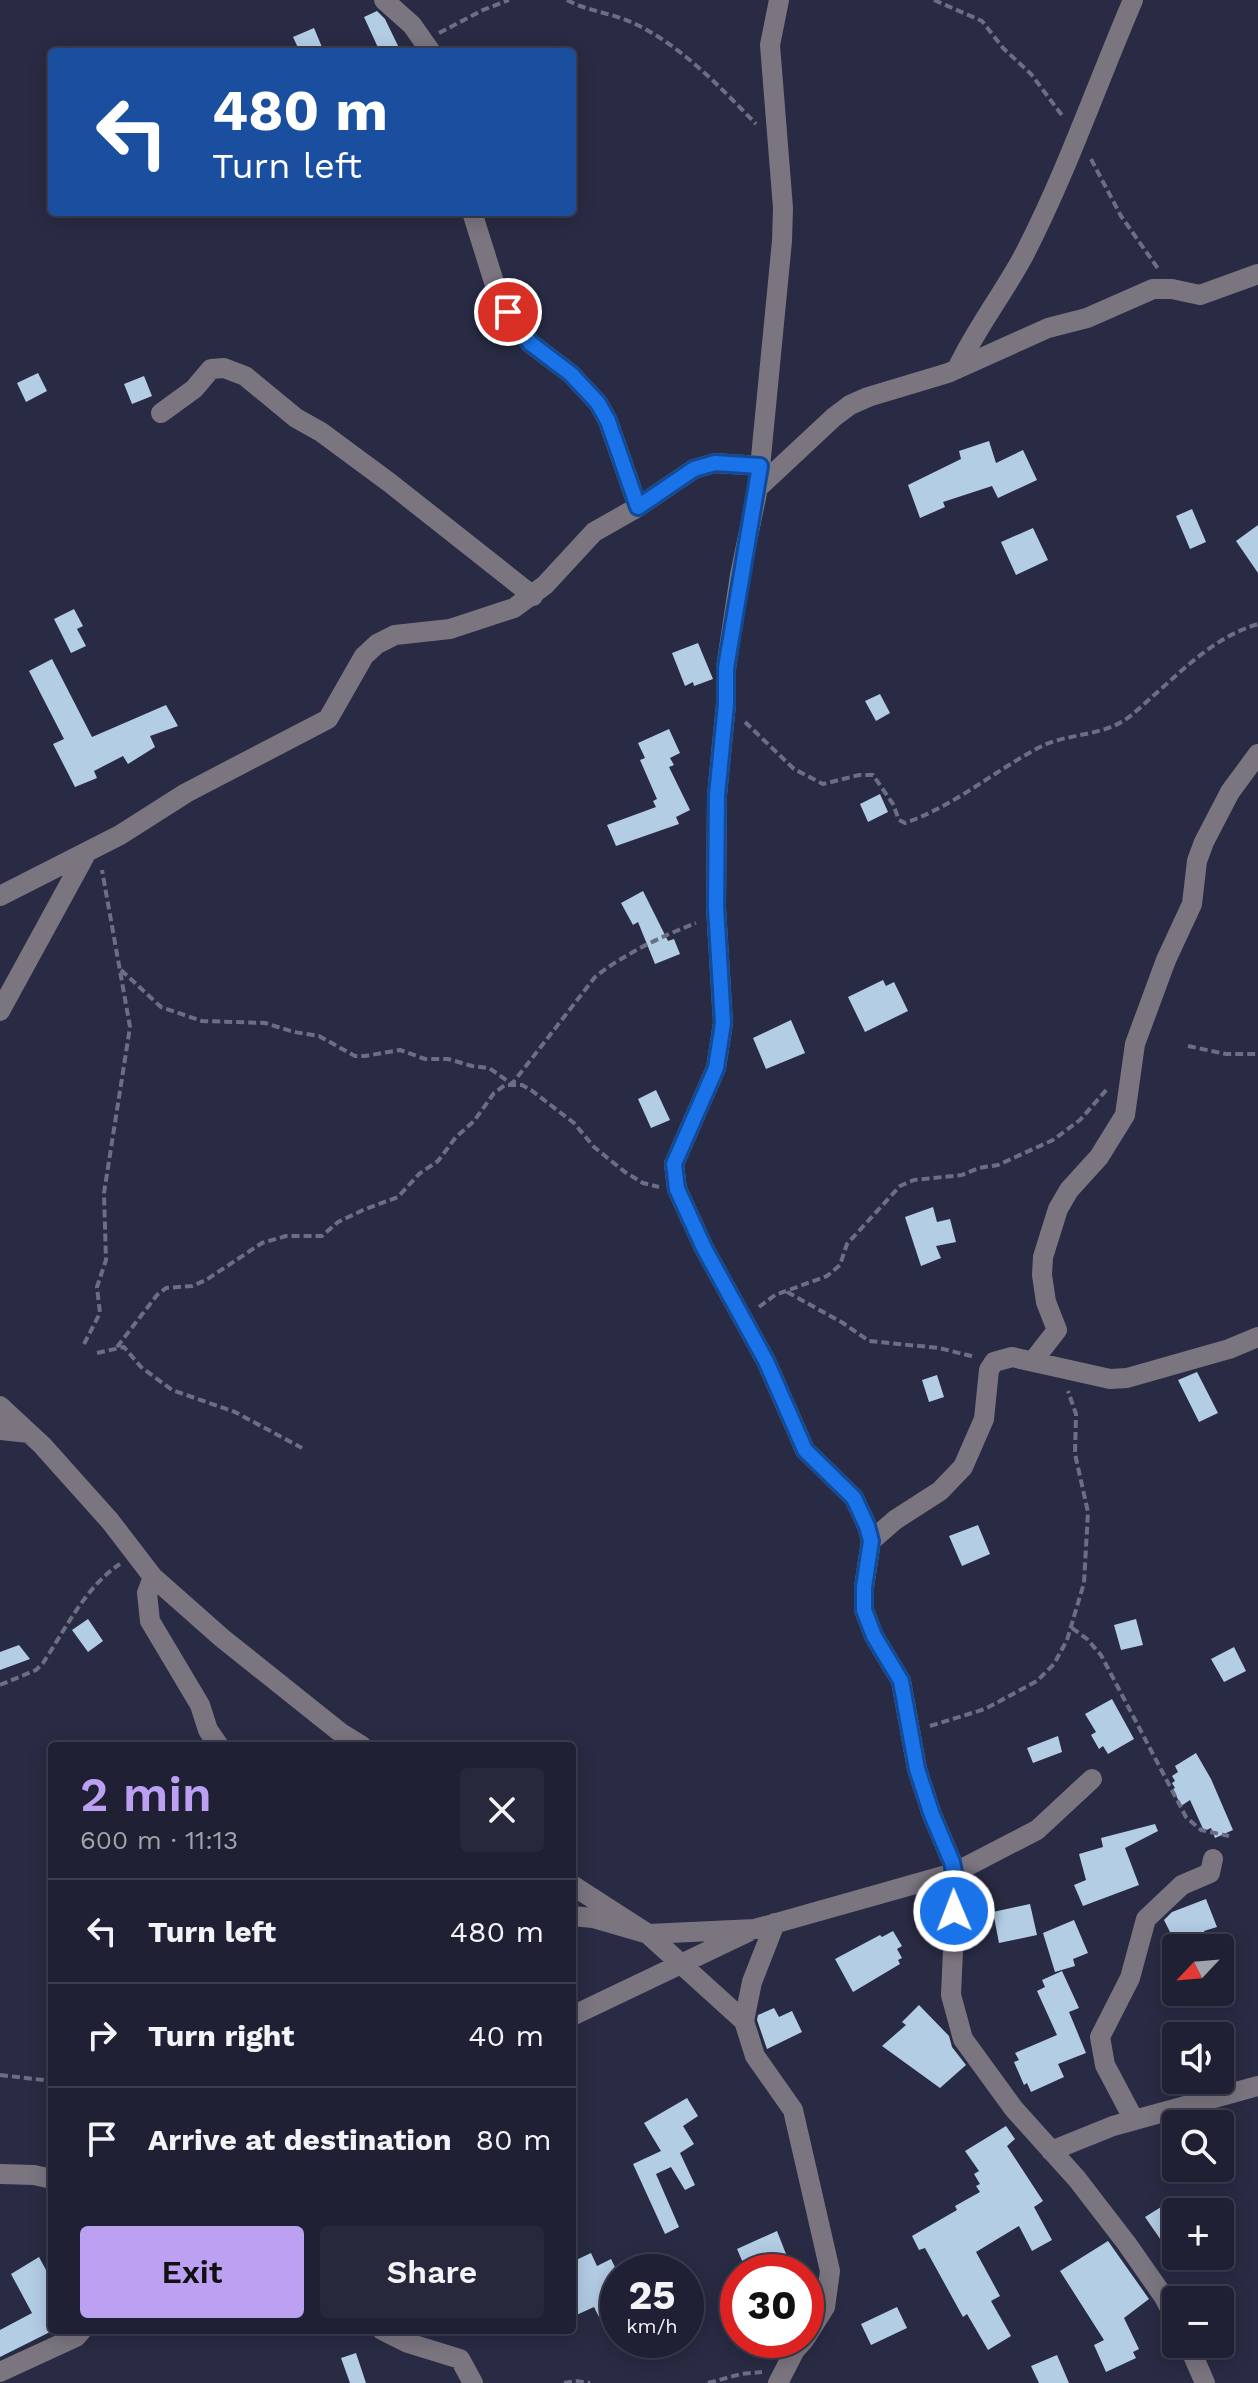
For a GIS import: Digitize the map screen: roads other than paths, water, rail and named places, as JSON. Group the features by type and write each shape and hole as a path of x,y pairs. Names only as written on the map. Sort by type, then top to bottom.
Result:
{"street":[{"path":"384,0 412,25 428,46"},
{"path":"779,0 770,45 783,208 782,241 758,488 732,619 726,668 726,704 717,795 717,916 723,1023 716,1068 674,1164 677,1189 704,1248 766,1361 805,1450 854,1498 861,1509 871,1541 864,1610 874,1636 901,1681 917,1769 954,1873 951,1995 963,2039 1014,2109 1077,2179 1162,2294"},
{"path":"957,369 972,337 1024,255 1078,139 1093,94 1133,0"},
{"path":"473,216 499,298 530,343 571,374 598,403 608,421 638,507"},
{"path":"758,488 850,405 957,369 1048,328 1087,318 1153,289 1172,289 1200,295 1258,274"},
{"path":"161,413 194,389 211,369 224,368 245,376 269,398 370,468 533,596"},
{"path":"0,896 328,719 364,656 377,644 395,635 450,629 514,608 533,596 594,532 694,469 715,463 760,466"},
{"path":"1033,1361 1057,1330 1046,1302 1042,1275 1043,1257 1058,1209 1122,1122 1135,1044 1192,904 1197,861 1204,842 1230,792 1258,754"},
{"path":"0,1011 92,849"},
{"path":"871,1541 895,1520 940,1491 963,1467 984,1419 991,1365 1002,1358 1033,1361 1110,1379 1127,1378 1229,1349 1258,1337"},
{"path":"0,1406 100,1510 153,1577 341,1740"},
{"path":"0,1430 29,1433"},
{"path":"153,1577 147,1593 150,1621 200,1705 208,1730 216,1742"},
{"path":"576,2014 765,1926 954,1873 1037,1830 1092,1779"},
{"path":"1134,2120 1105,2065 1100,2037 1130,1978 1146,1919 1182,1885 1210,1873 1213,1859"},
{"path":"576,1888 648,1934 744,2021"},
{"path":"576,1916 593,1918 648,1934 765,1926"},
{"path":"765,1926 744,2021 755,2056 793,2110 830,2271 824,2309"},
{"path":"1051,2151 1134,2120 1258,2086"},
{"path":"0,2174 48,2179"},
{"path":"0,2372 79,2334"},
{"path":"405,2337 460,2359 473,2383"},
{"path":"781,2376 792,2358"},
{"path":"1194,2358 1205,2383"}]}
